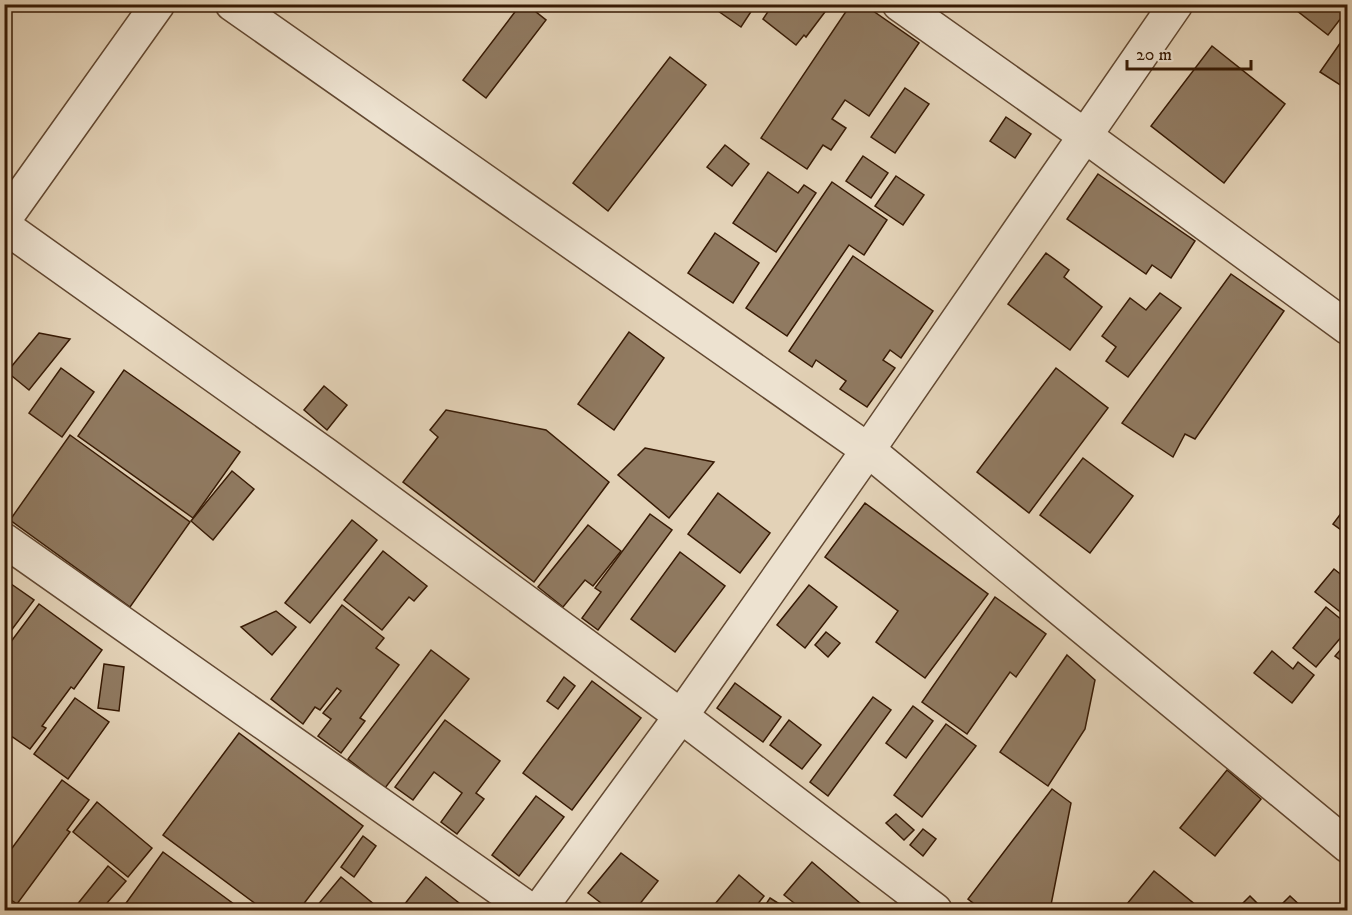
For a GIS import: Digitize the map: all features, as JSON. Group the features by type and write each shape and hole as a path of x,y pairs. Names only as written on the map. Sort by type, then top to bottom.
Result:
{"street":[{"path":"4,220 158,4"},
{"path":"232,4 868,450 1347,846"},
{"path":"899,4 1084,135 1347,328"},
{"path":"539,910 681,716 1176,4"},
{"path":"4,226 326,455 681,716 935,910"},
{"path":"4,540 530,910"}],"building":[{"path":"521,4 526,4 546,20 486,98 463,80"},
{"path":"708,4 756,4 741,27"},
{"path":"773,4 831,4 806,37 804,35 796,45 763,19"},
{"path":"851,4 863,4 919,43 869,116 845,100 832,119 846,128 831,150 823,145 807,169 761,138"},
{"path":"1300,4 1348,4 1348,9 1328,35 1296,10"},
{"path":"1348,32 1348,90 1320,72"},
{"path":"1212,46 1285,104 1224,183 1151,126"},
{"path":"670,57 706,85 608,211 573,183"},
{"path":"905,88 929,104 895,153 871,137"},
{"path":"1006,117 1031,134 1015,158 990,141"},
{"path":"725,145 749,164 732,186 707,167"},
{"path":"863,156 888,173 871,198 846,181"},
{"path":"768,172 798,193 804,185 816,193 776,252 733,223"},
{"path":"1098,174 1195,241 1171,278 1152,265 1146,274 1067,219"},
{"path":"896,176 924,195 903,225 875,206"},
{"path":"832,182 887,220 864,255 849,245 787,336 746,308"},
{"path":"715,233 759,263 733,303 688,273"},
{"path":"1046,253 1069,270 1064,277 1102,307 1070,350 1008,304"},
{"path":"853,256 933,311 901,358 890,350 883,360 895,368 867,407 840,389 846,381 816,360 812,367 789,351"},
{"path":"1231,274 1284,311 1195,439 1185,434 1173,457 1122,423"},
{"path":"1160,293 1181,308 1128,377 1106,361 1116,347 1102,336 1130,298 1146,310"},
{"path":"629,332 664,358 614,430 578,404"},
{"path":"39,333 70,339 29,390 7,372"},
{"path":"61,368 94,392 62,437 29,413"},
{"path":"1056,368 1108,408 1029,513 977,472"},
{"path":"124,370 240,452 193,518 78,436"},
{"path":"324,386 347,405 327,430 304,410"},
{"path":"446,410 546,430 609,482 534,582 403,482 438,437 430,430"},
{"path":"70,435 190,522 130,607 10,520"},
{"path":"645,448 714,462 669,518 618,475"},
{"path":"1083,458 1133,496 1090,553 1040,515"},
{"path":"232,471 254,489 213,540 191,521"},
{"path":"718,493 770,533 740,573 688,534"},
{"path":"865,503 988,594 925,678 876,642 898,611 825,557"},
{"path":"1348,504 1348,535 1333,524"},
{"path":"650,514 672,530 598,630 582,618 601,592 595,588"},
{"path":"352,520 377,540 310,623 285,603"},
{"path":"588,525 621,551 593,586 585,580 563,607 538,587"},
{"path":"383,551 427,586 414,601 409,597 382,630 344,600"},
{"path":"680,552 725,586 675,652 631,619"},
{"path":"1334,569 1348,580 1348,618 1315,592"},
{"path":"4,579 34,600 4,640"},
{"path":"809,585 837,607 805,648 777,625"},
{"path":"995,597 1046,634 1016,677 1010,672 967,734 922,702"},
{"path":"39,604 102,650 74,689 71,687 42,726 46,728 30,749 4,731 4,651"},
{"path":"342,605 384,638 376,648 399,665 360,718 365,721 341,753 318,736 331,719 323,713 341,691 337,688 320,710 315,707 303,724 271,699"},
{"path":"1326,607 1348,625 1348,629 1316,667 1293,648"},
{"path":"276,611 296,627 272,655 241,627"},
{"path":"826,632 840,643 828,657 815,645"},
{"path":"1348,641 1348,665 1335,656"},
{"path":"431,650 469,679 385,788 348,759"},
{"path":"1272,651 1293,669 1298,662 1314,675 1292,703 1254,673"},
{"path":"1067,655 1095,680 1085,729 1048,786 1000,752"},
{"path":"104,664 124,667 119,711 98,708"},
{"path":"564,677 575,686 558,709 547,701"},
{"path":"592,681 641,718 572,810 523,773"},
{"path":"735,683 781,717 763,742 717,708"},
{"path":"873,697 891,710 828,796 810,782"},
{"path":"75,698 109,722 68,779 34,754"},
{"path":"913,706 933,721 906,758 886,743"},
{"path":"445,720 500,761 476,793 484,799 457,834 441,822 462,793 434,772 413,800 395,787"},
{"path":"789,720 821,745 802,769 770,745"},
{"path":"946,724 976,746 922,817 894,795"},
{"path":"239,733 363,826 299,910 264,910 163,835"},
{"path":"1227,770 1261,799 1215,856 1180,828"},
{"path":"62,780 89,800 67,830 70,832 17,904 4,895 4,859"},
{"path":"1052,789 1071,803 1050,910 982,910 968,899"},
{"path":"536,796 564,817 519,876 492,855"},
{"path":"97,802 152,848 128,877 73,832"},
{"path":"896,814 914,830 904,840 886,823"},
{"path":"923,829 936,839 923,856 910,845"},
{"path":"363,836 376,846 354,877 341,867"},
{"path":"163,852 242,910 121,910"},
{"path":"621,853 658,881 635,910 610,910 588,893"},
{"path":"812,862 868,910 803,910 784,895"},
{"path":"108,866 126,881 101,910 80,910 76,906"},
{"path":"1154,871 1197,906 1194,910 1122,910"},
{"path":"739,875 764,896 753,910 710,910"},
{"path":"341,877 381,910 320,910 316,907"},
{"path":"426,877 468,910 400,910"},
{"path":"1250,896 1264,910 1236,910"},
{"path":"1290,896 1305,910 1276,910"},
{"path":"770,898 789,910 762,910"}]}
